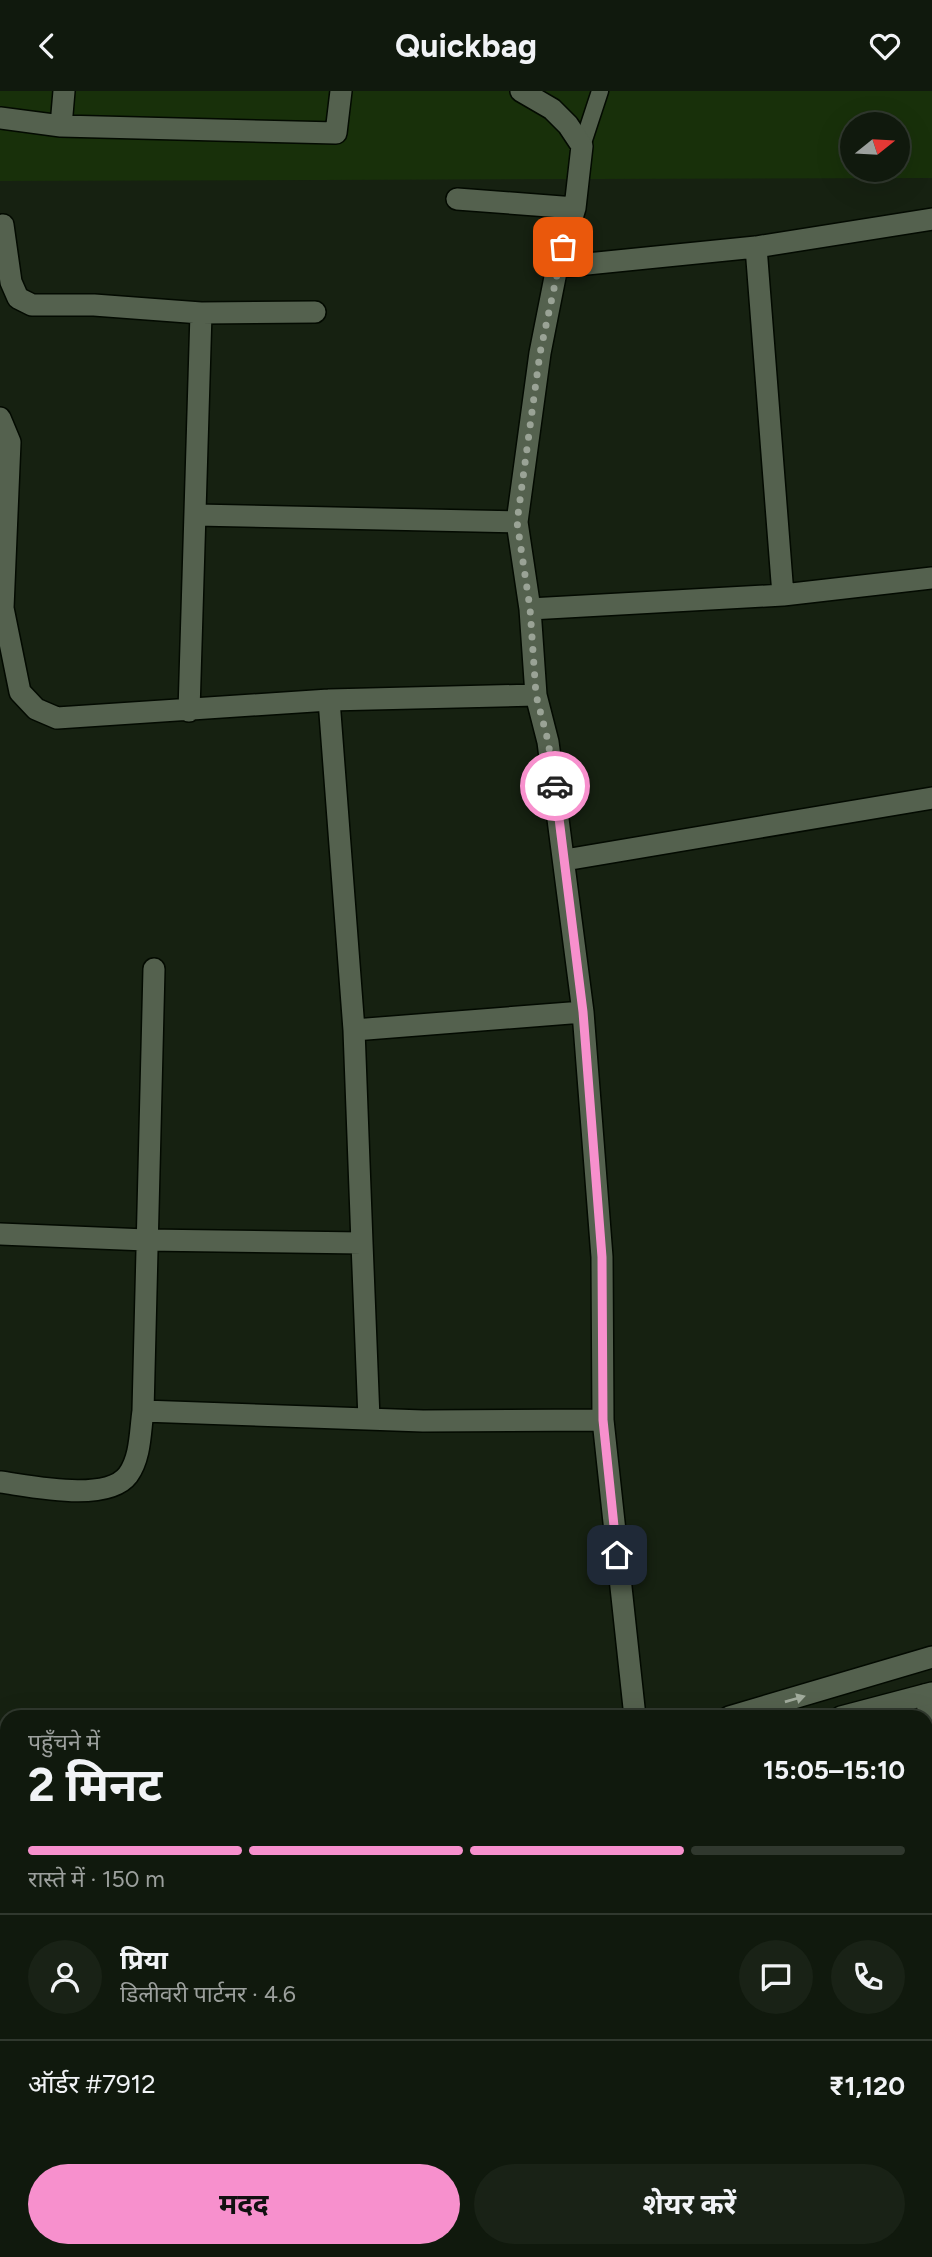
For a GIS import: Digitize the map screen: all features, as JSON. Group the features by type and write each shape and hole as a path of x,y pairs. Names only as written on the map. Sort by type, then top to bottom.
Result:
{"street":[{"path":"61,126 64,91"},
{"path":"0,118 61,126 336,133 341,91"},
{"path":"521,91 552,109 582,146 575,208 557,267 540,353 517,522 530,608 536,695 548,741 583,1012 602,1257 603,1420 634,1710"},
{"path":"457,199 575,208"},
{"path":"4,225 11,282 18,298 32,306 94,305 201,313 315,312"},
{"path":"557,267 756,247 931,225"},
{"path":"756,247 783,595"},
{"path":"189,711 201,313"},
{"path":"0,418 10,442 1,608 20,692 36,709 57,718 329,700 536,695"},
{"path":"196,515 517,522"},
{"path":"530,608 783,595 932,578"},
{"path":"329,700 354,1030 369,1419"},
{"path":"565,860 932,798"},
{"path":"0,1482 73,1490 111,1486 127,1476 137,1455 143,1411 154,969"},
{"path":"354,1030 583,1012"},
{"path":"0,1234 146,1240 362,1243"},
{"path":"143,1411 369,1419 603,1420"},
{"path":"753,1710 932,1657"},
{"path":"867,1710 928,1694"}],"lane":[{"path":"582,146 600,91"}],"green space":[{"path":"0,91 932,91 932,178 910,178 910,112 840,112 840,178 0,181"}],"way so far":[{"path":"555,786 548,741 536,695 530,608 517,522 540,353 563,247"}],"route":[{"path":"555,786 583,1012 602,1257 603,1420 617,1555"}]}
